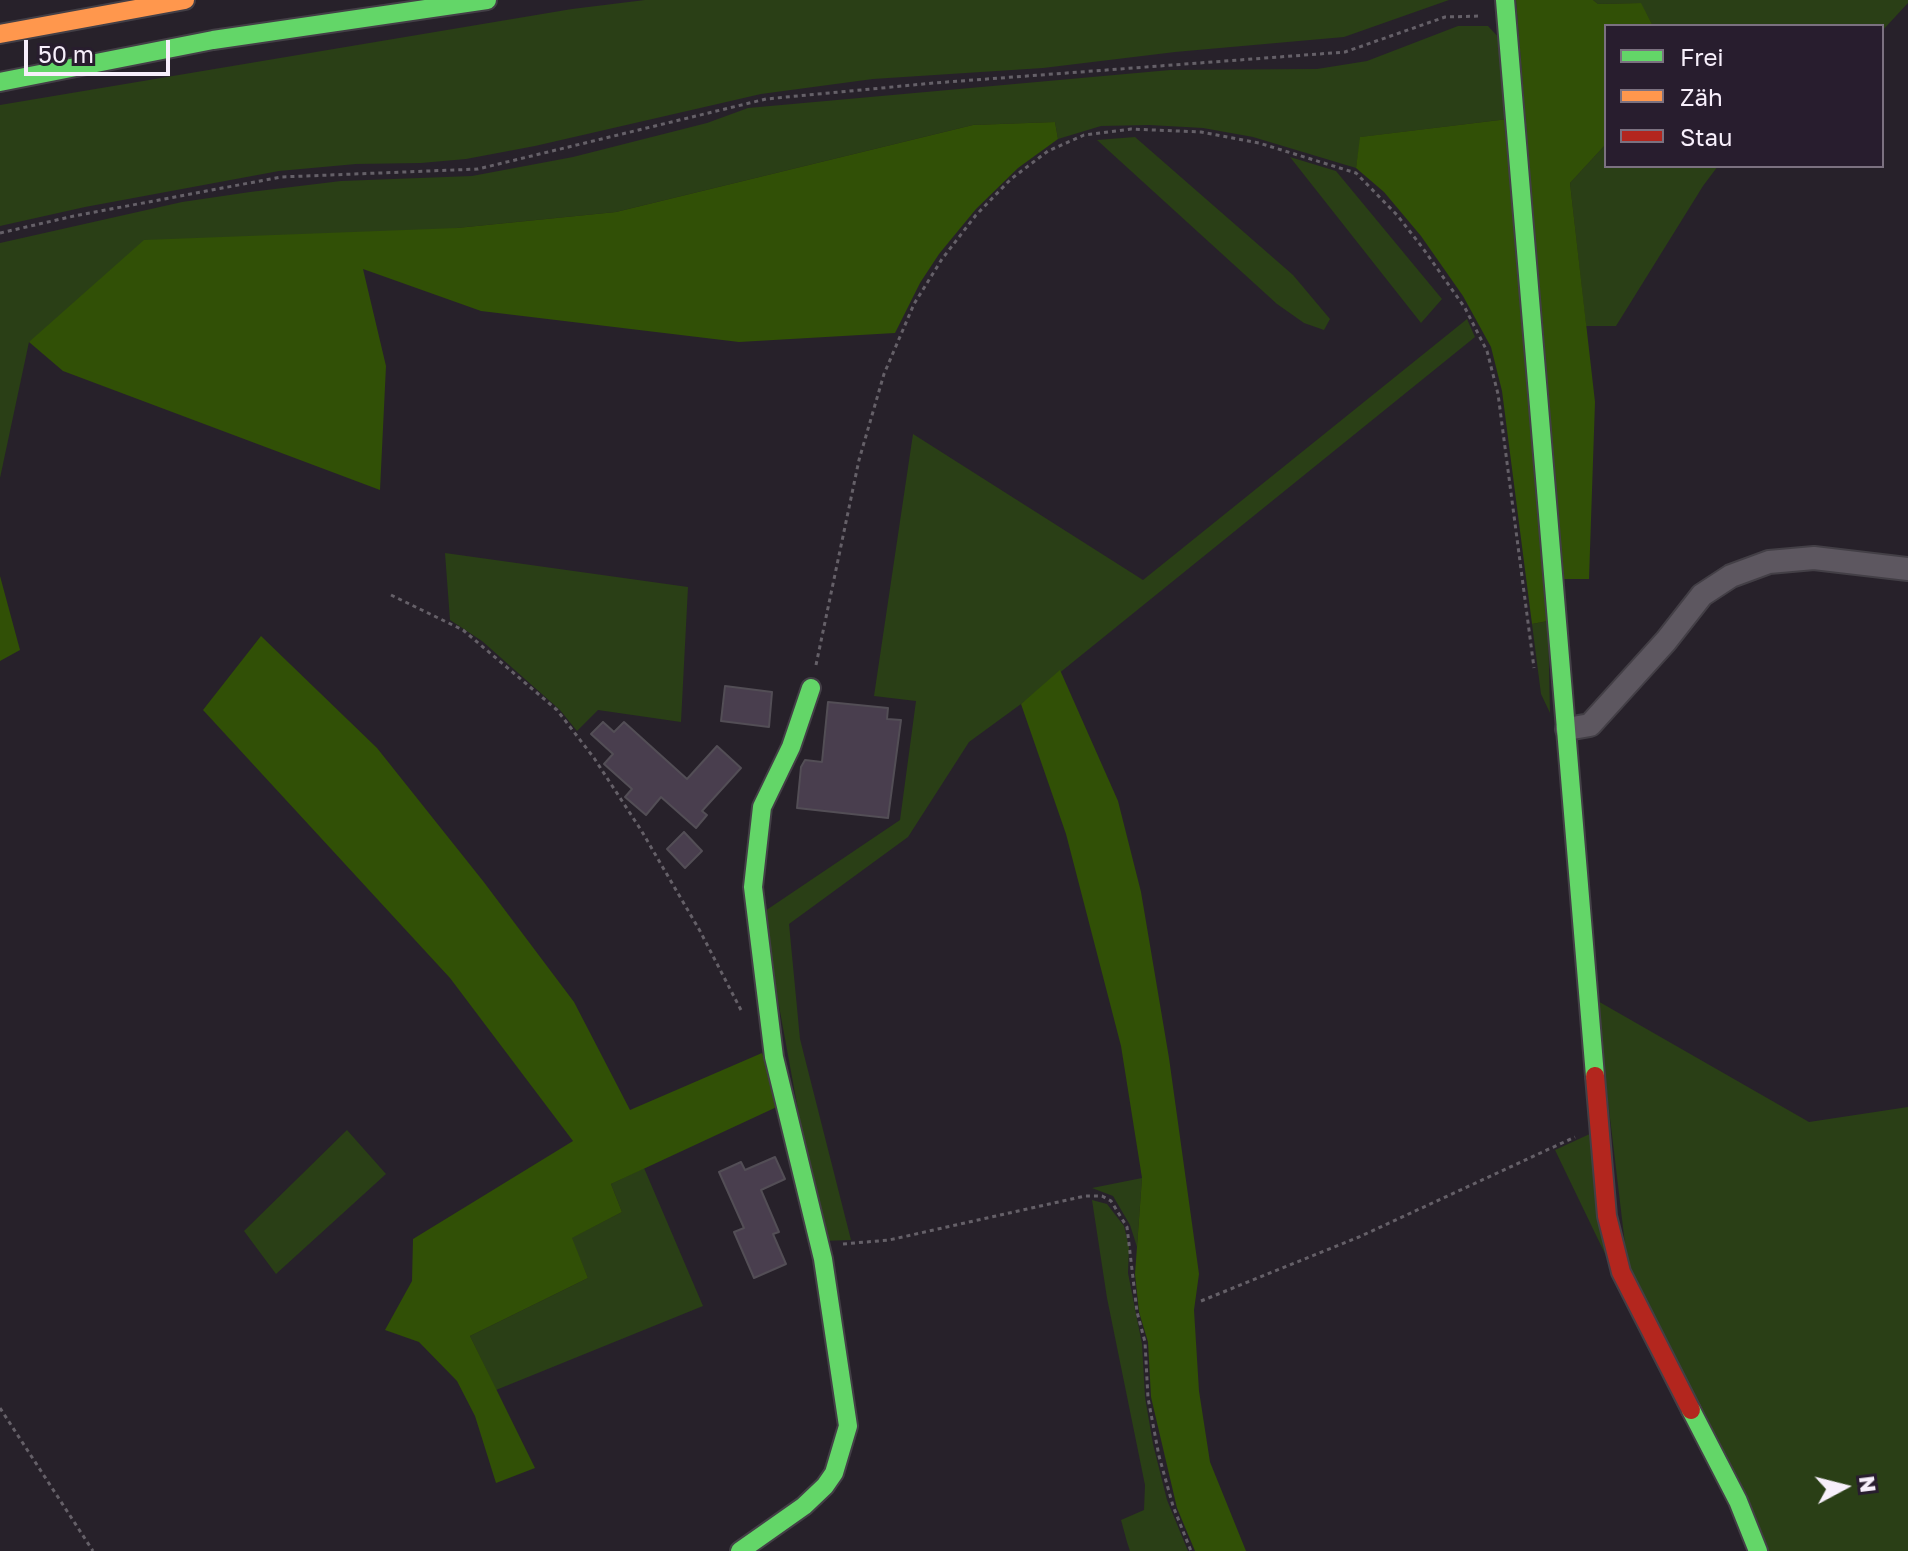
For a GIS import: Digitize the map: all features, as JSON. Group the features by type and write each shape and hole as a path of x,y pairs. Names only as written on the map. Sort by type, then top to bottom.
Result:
{"main road":[{"path":"0,34 185,0"},
{"path":"0,82 213,40 487,0"},
{"path":"1506,7 1607,1216 1621,1272 1738,1501 1758,1551"},
{"path":"740,1551 804,1506 825,1486 834,1473 848,1426 819,1246 774,1057 753,887 762,807 791,747 811,688"}],"street":[{"path":"1567,729 1590,725 1647,663 1702,595 1731,576 1769,562 1814,558 1908,569"}],"path":[{"path":"0,233 281,177 478,169 766,99 995,78 1345,52 1445,17 1506,7"},
{"path":"811,688 859,460 884,374 914,304 942,259 976,215 1011,179 1048,151 1084,135 1131,129 1201,132 1259,143 1356,173 1397,215 1422,247 1465,308 1487,351 1498,394 1534,668"},
{"path":"391,595 463,630 557,710 594,758 641,830 700,931 742,1013"},
{"path":"1201,1301 1359,1237 1600,1125"},
{"path":"819,1246 889,1240 1085,1196 1102,1196 1111,1201 1127,1227 1137,1312 1145,1342 1148,1398 1159,1456 1173,1506 1191,1551"},
{"path":"0,1408 93,1551"}],"green space":[{"path":"645,0 1449,0 1344,37 1043,68 873,79 761,94 466,159 279,171 0,226 0,105 572,9"},
{"path":"1516,0 1641,3 1652,24 1604,24 1604,146 1570,183 1595,402 1589,579 1562,579"},
{"path":"1593,0 1908,0 1884,29 1884,24 1652,24 1640,3 1598,4"},
{"path":"1458,26 1488,26 1502,41 1508,119 1361,137 1356,168 1253,137 1203,128 1101,126 1058,139 1055,122 973,125 616,212 457,228 29,342 0,478 0,243 182,202 250,192 341,181 472,176 573,157 707,123 748,108 1170,70 1317,69 1367,61"},
{"path":"1508,119 1548,621 1532,624 1502,391 1491,347 1463,296 1421,236 1384,192 1356,168 1360,137"},
{"path":"1055,122 1058,139 1018,168 976,209 939,254 920,283 895,333 739,342 481,311 363,269 386,366 380,490 63,371 29,342 144,240 457,228 616,212 973,125"},
{"path":"1135,137 1293,275 1330,319 1324,330 1304,323 1277,304 1097,140"},
{"path":"1604,146 1604,168 1716,168 1616,326 1586,326 1570,183"},
{"path":"1290,157 1336,171 1442,299 1421,323"},
{"path":"1467,319 1475,337 1021,704 969,742 908,837 789,924 800,1039 851,1240 822,1241 762,913 900,820 916,701 874,696 913,434 1143,580"},
{"path":"445,553 688,587 681,722 598,710 577,731 560,710 482,641 450,620"},
{"path":"0,576 20,650 0,661"},
{"path":"1548,621 1550,713 1541,694 1532,624"},
{"path":"261,636 377,748 483,881 574,1002 630,1110 762,1053 781,1105 611,1184 622,1212 572,1238 588,1278 470,1336 535,1468 496,1483 475,1416 457,1381 419,1342 385,1330 412,1281 413,1239 573,1141 450,978 203,710"},
{"path":"1060,670 1118,801 1141,892 1169,1058 1199,1274 1194,1310 1199,1391 1210,1462 1246,1551 1195,1551 1177,1508 1151,1397 1148,1342 1139,1312 1135,1274 1142,1178 1121,1046 1066,834 1021,704"},
{"path":"1596,1000 1809,1122 1908,1107 1908,1551 1763,1551 1629,1278"},
{"path":"347,1130 386,1174 276,1274 244,1231"},
{"path":"1594,1132 1621,1287 1555,1150"},
{"path":"644,1168 703,1306 496,1390 470,1336 588,1278 571,1238 622,1212 611,1184"},
{"path":"1142,1178 1137,1247 1130,1225 1113,1196 1092,1188"},
{"path":"1092,1200 1107,1204 1124,1226 1153,1444 1167,1500 1188,1551 1130,1551 1127,1542 1121,1520 1144,1510 1145,1485 1107,1298"}],"building":[{"path":"725,686 772,692 769,727 721,721"},
{"path":"828,702 888,708 887,719 901,720 888,818 797,808 801,767 805,760 822,762"},
{"path":"603,722 614,732 624,722 687,779 717,746 741,768 702,811 707,815 696,828 661,797 646,815 625,797 632,789 604,764 613,754 591,734"},
{"path":"684,832 702,851 685,868 667,849"},
{"path":"775,1157 785,1179 761,1190 779,1232 773,1234 786,1264 754,1278 734,1232 744,1228 719,1172 741,1162 745,1170"}],"traffic: fast":[{"path":"0,82 213,40 487,0"},
{"path":"1505,0 1595,1076"},
{"path":"740,1551 804,1506 825,1486 834,1473 848,1426 823,1259 774,1057 753,887 762,807 791,747 811,688"},
{"path":"1691,1410 1738,1501 1758,1551"}],"traffic: slow":[{"path":"0,34 185,0"}],"traffic: jam":[{"path":"1595,1076 1607,1216 1621,1272 1691,1410"}]}
